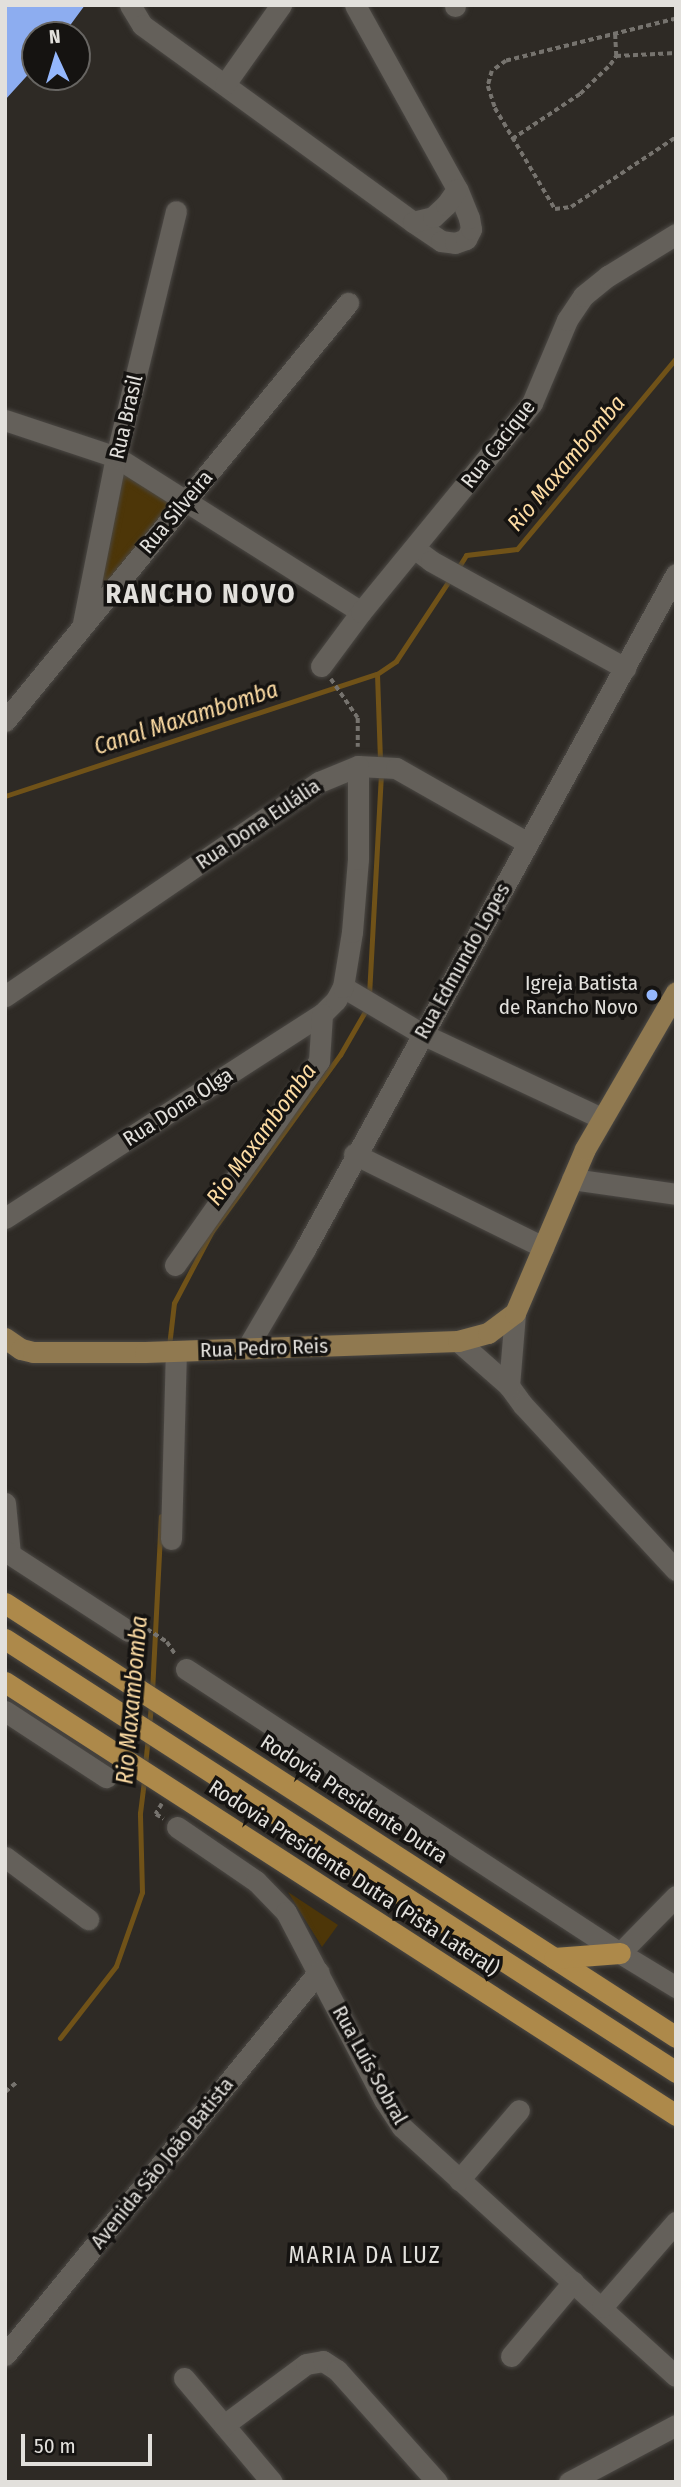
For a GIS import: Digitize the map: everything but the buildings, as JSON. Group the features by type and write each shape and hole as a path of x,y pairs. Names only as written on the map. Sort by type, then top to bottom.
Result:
{"highway":[{"name":"Rodovia Presidente Dutra","path":"5,1603 676,2036"},
{"path":"5,1639 676,2072"},
{"name":"Rodovia Presidente Dutra (Pista Lateral)","path":"5,1682 676,2115"},
{"path":"554,1958 620,1954"}],"main road":[{"path":"515,1314 601,1118 676,992"},
{"name":"Rua Pedro Reis","path":"5,1338 21,1349 33,1352 145,1352 458,1341 488,1333 515,1314"}],"street":[{"path":"130,5 142,26 413,222 441,241 455,243 467,239 471,229 469,218 457,189 355,5"},
{"path":"225,84 281,5"},
{"path":"413,222 433,217 457,189"},
{"name":"Rua Brasil","path":"82,625 116,457 176,211"},
{"name":"Rua Cacique","path":"326,672 361,612 532,403 567,320 583,296 608,276 676,234"},
{"name":"Rua Silveira","path":"5,721 348,303"},
{"path":"5,419 116,457 361,612"},
{"path":"414,548 431,561 625,668"},
{"name":"Rua Edmundo Lopes","path":"247,1348 305,1249 354,1154 676,574"},
{"path":"362,766 358,859 343,987 422,1034 601,1118"},
{"name":"Rua Dona Eulália","path":"5,996 319,782 362,766 396,768 528,843"},
{"name":"Rua Dona Olga","path":"5,1219 322,1014 343,987"},
{"path":"175,1265 319,1061 322,1014"},
{"path":"354,1154 543,1247"},
{"path":"572,1179 676,1194"},
{"path":"509,1386 515,1314"},
{"path":"458,1341 509,1386 523,1405 676,1570"},
{"path":"171,1539 175,1351"},
{"path":"5,1503 8,1552 136,1630"},
{"path":"186,1669 620,1954 676,1987"},
{"path":"5,1711 106,1777"},
{"name":"Rua Luís Sobral","path":"177,1827 269,1892 296,1926 395,2117 414,2141 676,2376"},
{"path":"5,1857 88,1919"},
{"path":"620,1954 676,1896"},
{"name":"Avenida São João Batista","path":"5,2355 319,1972"},
{"path":"459,2180 519,2110"},
{"path":"602,2307 676,2222"},
{"path":"511,2356 573,2281"},
{"path":"224,2425 306,2364 323,2361 337,2370 437,2482"},
{"path":"184,2378 272,2482"},
{"path":"569,2482 676,2425"}],"path":[{"path":"676,19 506,61 492,71 488,86 490,97 512,139 549,204 555,209 571,207 676,137"},
{"path":"615,34 616,56"},
{"path":"512,139 580,94 616,56 676,53"},
{"path":"326,672 346,696 358,718 362,766"},
{"path":"136,1630 167,1642"},
{"path":"5,2092 17,2082"}],"shaded area":[{"path":"118,459 182,498 85,619"},
{"path":"288,1892 338,1925 322,1947"}],"waterway":[{"name":"Rio Maxambomba","path":"458,568 466,555 517,549 676,358"},
{"name":"Canal Maxambomba","path":"5,796 377,674 396,661 450,579"},
{"name":"Rio Maxambomba","path":"377,674 380,761"},
{"name":"Rio Maxambomba","path":"369,995 381,771"},
{"name":"Rio Maxambomba","path":"169,1346 174,1303 212,1231 340,1055 367,1008"},
{"name":"Rio Maxambomba","path":"152,1692 161,1516"},
{"name":"Rio Maxambomba","path":"149,1727 151,1705"},
{"name":"Rio Maxambomba","path":"145,1765 148,1736"},
{"name":"Rio Maxambomba","path":"60,2038 116,1966 142,1892 140,1813 144,1778"}],"place":[{"name":"Igreja Batista de Rancho Novo","path":"652,995"}],"district":[{"name":"RANCHO NOVO","path":"201,594"},
{"name":"MARIA DA LUZ","path":"365,2255"}]}
